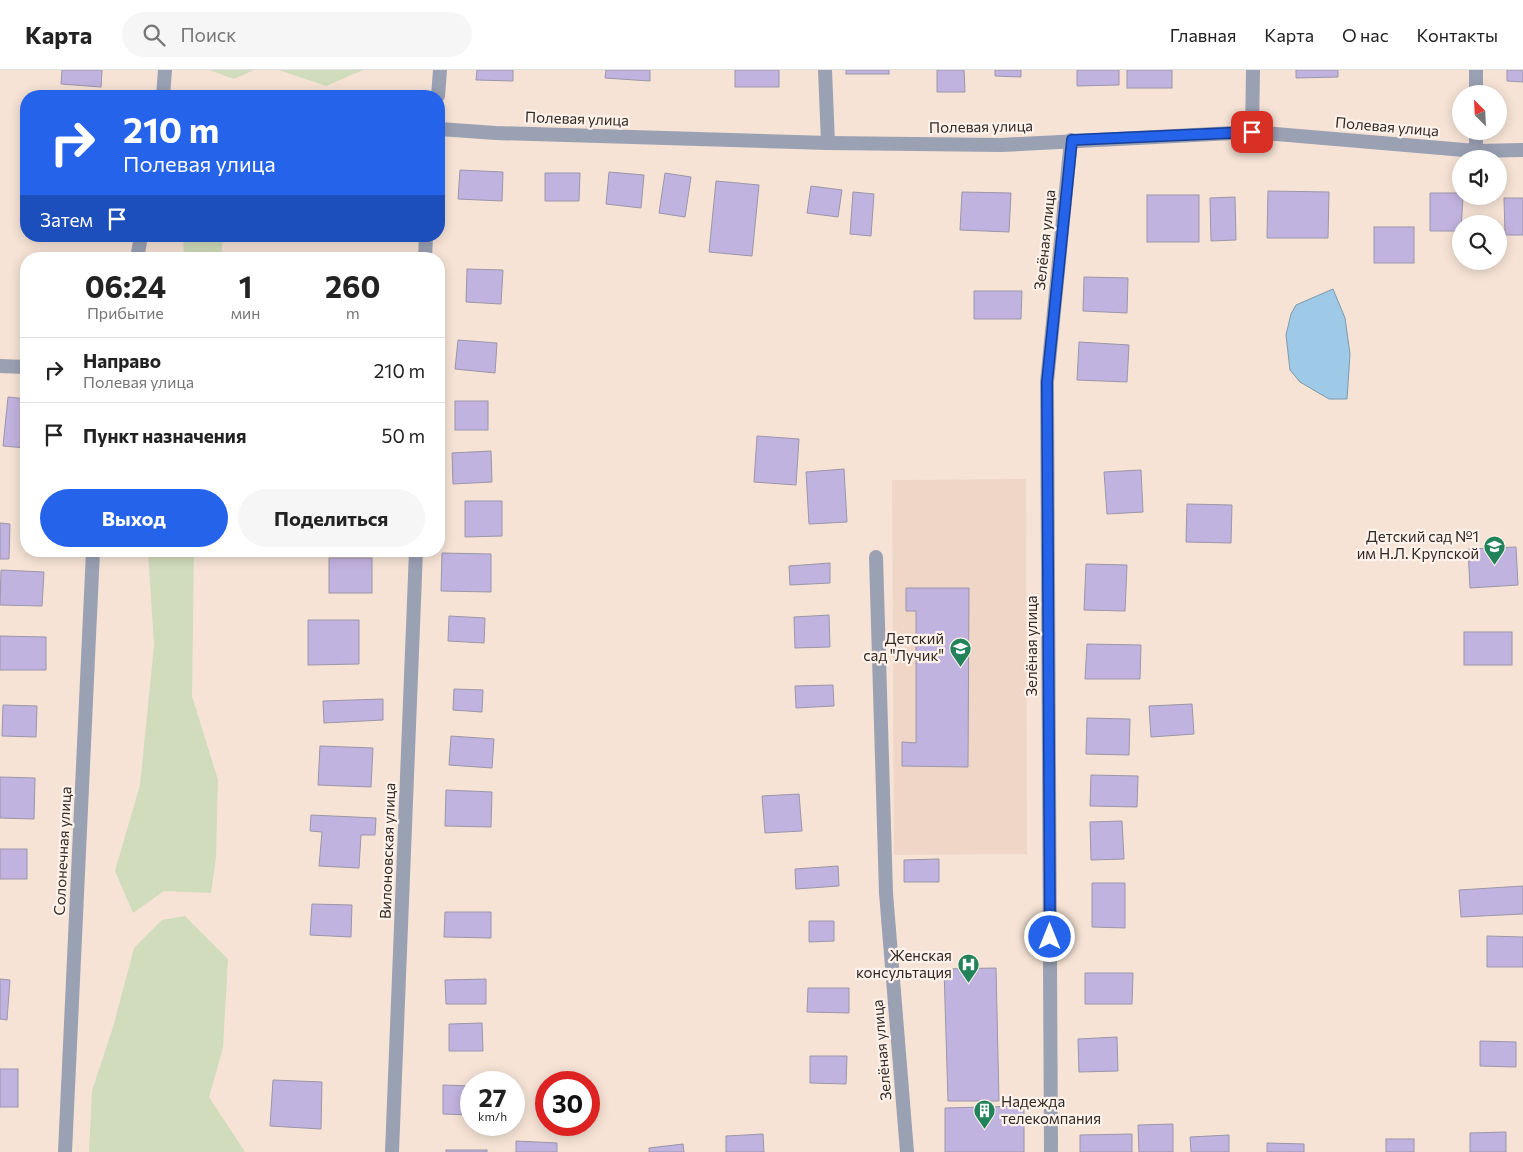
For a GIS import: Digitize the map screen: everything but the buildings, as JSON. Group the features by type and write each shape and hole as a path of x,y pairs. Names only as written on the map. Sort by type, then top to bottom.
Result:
{"street":[{"path":"163,90 165,70"},
{"path":"438,90 440,70"},
{"path":"825,70 828,143"},
{"path":"1252,132 1253,70"},
{"path":"1476,70 1476,85"},
{"name":"Полевая улица","path":"445,129 496,133 828,143 1001,145 1252,132 1464,150"},
{"name":"Зелёная улица","path":"1051,1152 1047,382 1072,140"},
{"name":"Полевая улица","path":"1507,150 1523,150"},
{"path":"0,366 20,367"},
{"name":"Солонечная улица","path":"65,1152 93,557"},
{"name":"Вилоновская улица","path":"392,1152 416,557"},
{"name":"Зелёная улица","path":"876,557 886,893 907,1152"}],"shaded area":[{"name":"Детский сад \"Лучик\"","path":"1026,479 1027,854 894,855 892,480"}],"green space":[{"path":"209,70 254,70 234,79"},
{"path":"279,70 363,70 326,86"},
{"path":"183,242 222,242 222,252 184,252"},
{"path":"148,557 194,557 192,696 218,780 216,858 211,893 164,891 133,913 115,871 140,785 154,646"},
{"path":"185,916 228,959 223,1048 209,1097 245,1152 89,1152 92,1091 113,1027 134,948 162,920"}],"water":[{"path":"1333,289 1345,318 1350,354 1347,399 1329,399 1300,382 1290,370 1286,335 1291,314 1296,305"}],"place":[{"name":"Детский сад №1 им Н.Л. Крупской","path":"1495,565"},
{"name":"Детский сад \"Лучик\"","path":"960,667"},
{"name":"Женская консультация","path":"968,984"},
{"name":"Надежда телекомпания","path":"985,1130"}],"route":[{"path":"1050,937 1047,382 1072,140 1252,132"}]}
